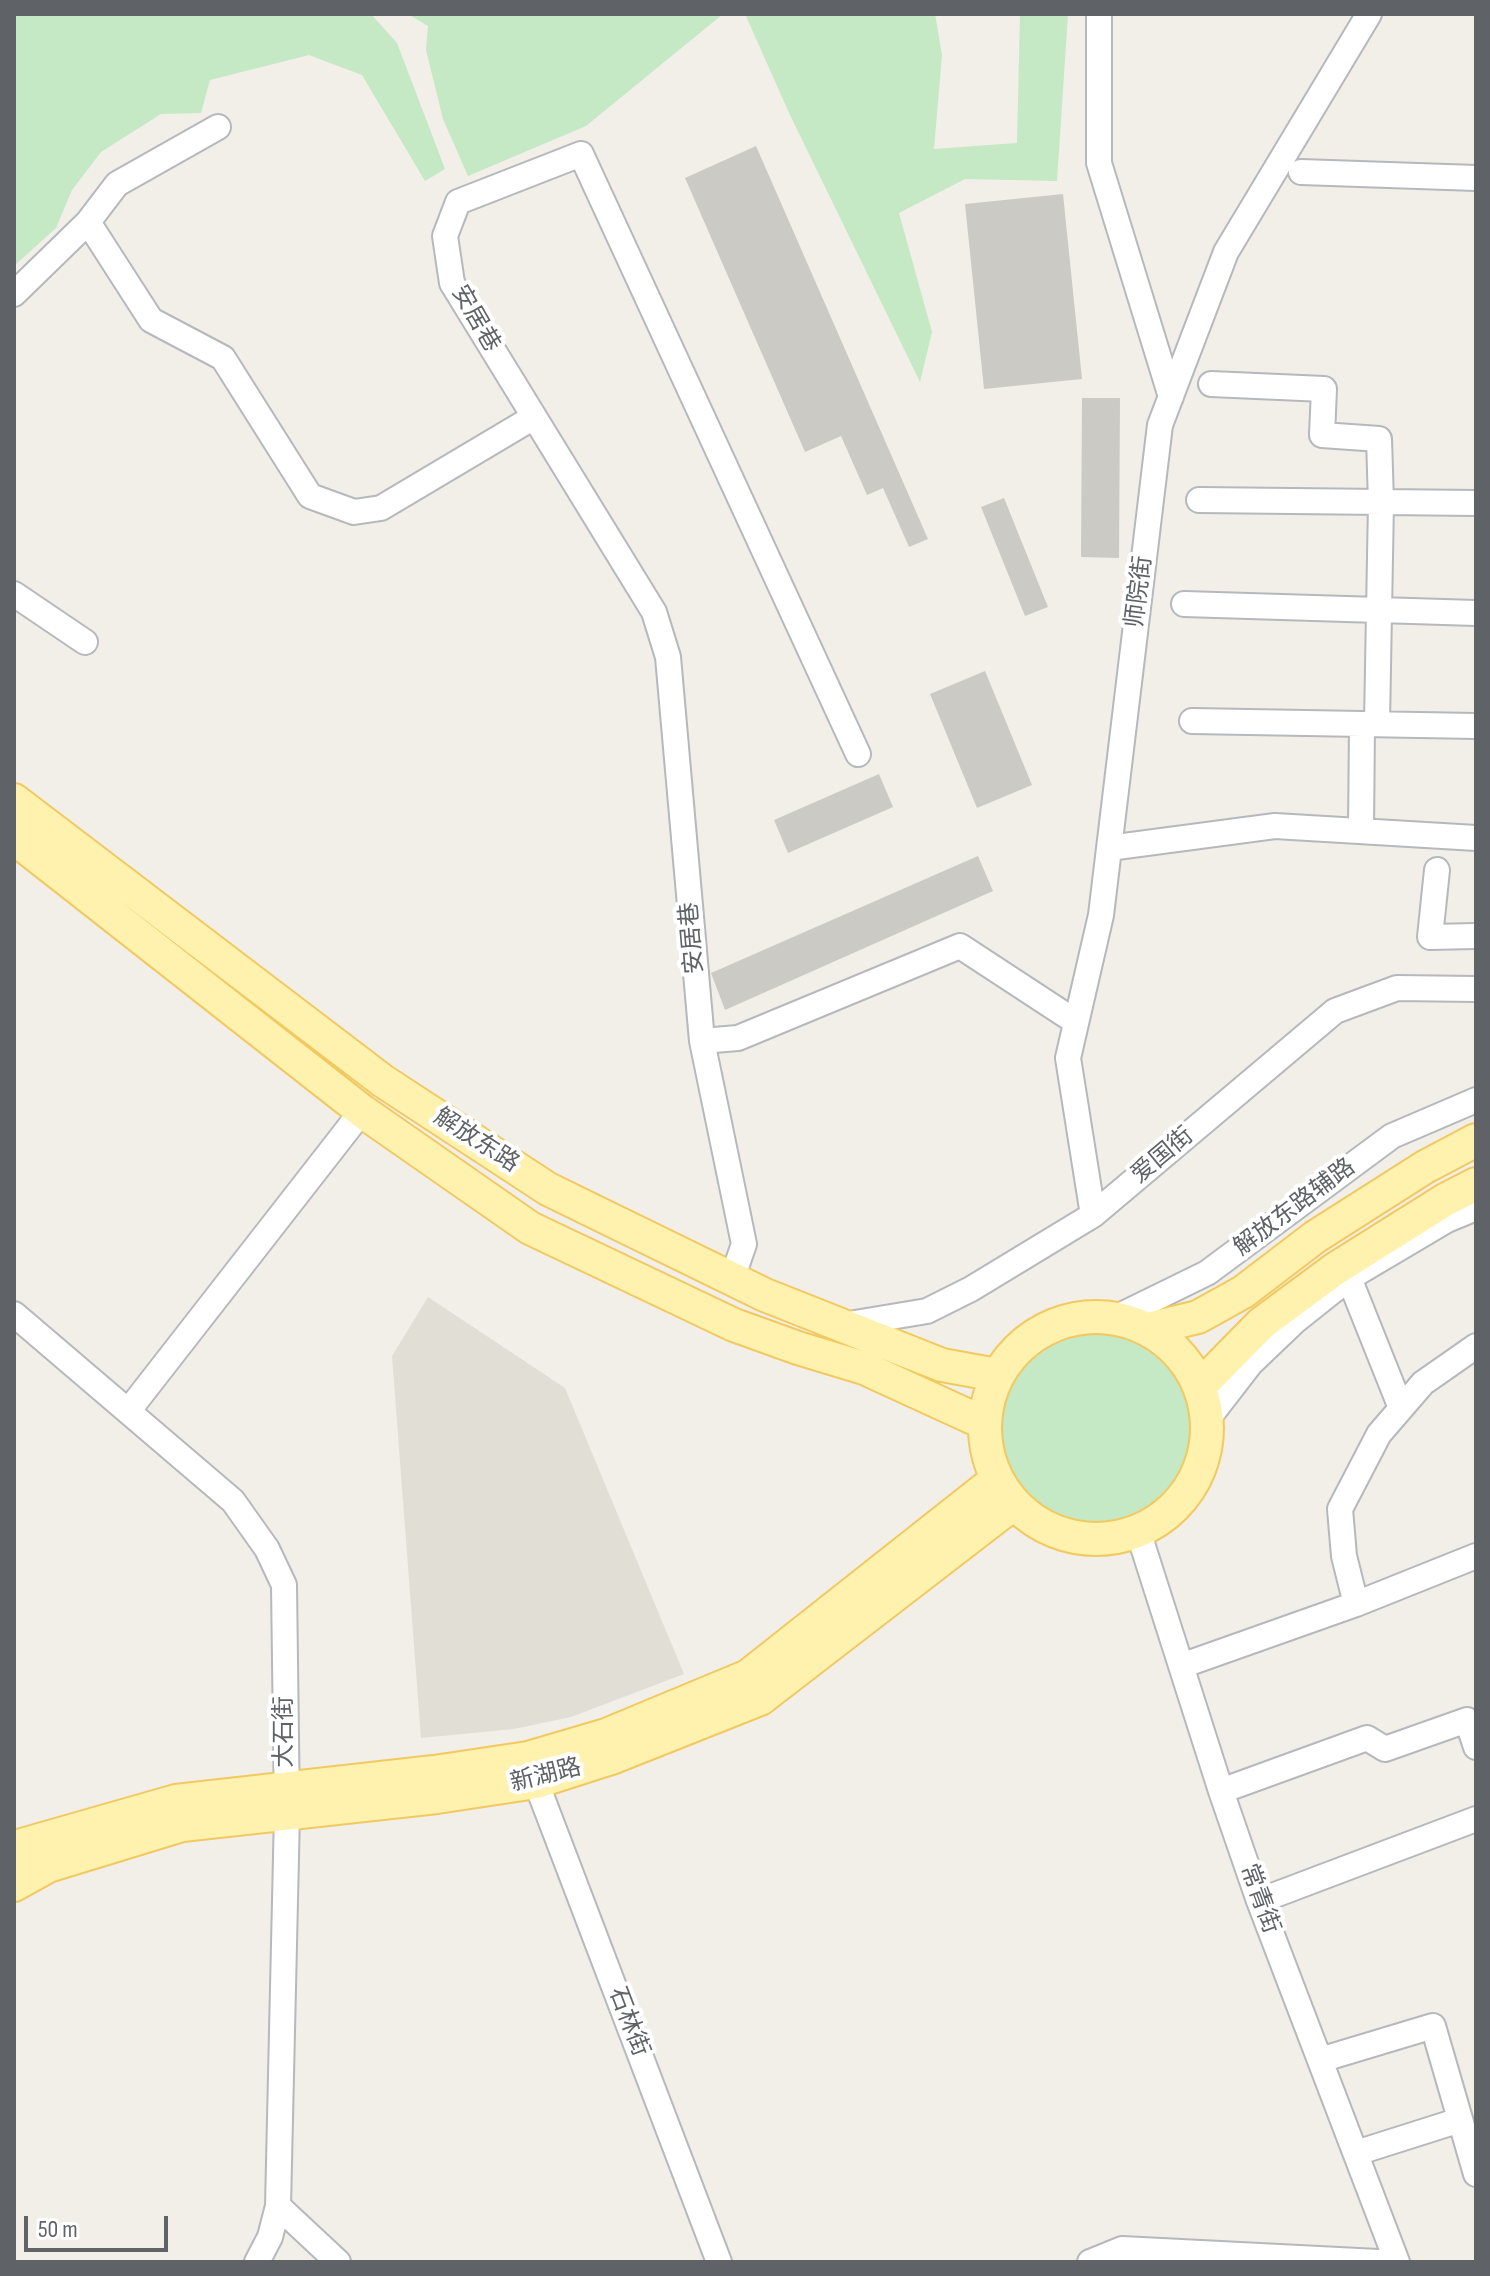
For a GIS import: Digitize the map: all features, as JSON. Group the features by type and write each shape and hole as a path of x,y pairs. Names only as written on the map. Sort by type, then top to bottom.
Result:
{"main road":[{"name":"解放东路","path":"14,800 383,1081 548,1189 765,1295 942,1365 997,1375"},
{"name":"解放东路","path":"14,838 362,1111 530,1228 734,1325 864,1368 984,1423"},
{"path":"1148,1329 1198,1317 1243,1292 1315,1237 1425,1167 1476,1140"},
{"path":"1200,1386 1262,1323 1335,1269 1476,1184"},
{"path":"1080,1317 1115,1318 1148,1329 1167,1341 1182,1356 1200,1386 1207,1420 1204,1455 1191,1487 1168,1513 1138,1531 1105,1539 1072,1537 1040,1525 1005,1492 986,1452 984,1423 988,1398 997,1375 1018,1347 1047,1327 1080,1317"},
{"name":"新湖路","path":"17,1842 176,1801 437,1797 532,1770 606,1735 748,1676 1005,1492"},
{"name":"新湖路","path":"14,1885 48,1866 182,1825 286,1801"}],"street":[{"path":"1099,14 1099,163 1171,397"},
{"name":"师院街","path":"1093,1215 1068,1058 1101,915 1160,425 1226,252 1369,14"},
{"path":"14,294 88,222 117,184 218,127"},
{"name":"安居巷","path":"732,1279 744,1244 702,1041 668,657 654,612 452,283 445,236 458,202 581,154 858,754"},
{"path":"1301,172 1476,178"},
{"path":"88,222 151,320 223,358 310,496 354,512 381,508 534,417"},
{"path":"1211,384 1324,389 1322,435 1379,439 1380,611 1361,831"},
{"path":"1199,500 1476,503"},
{"path":"14,594 85,642"},
{"path":"1184,604 1476,613"},
{"path":"1192,721 1476,726"},
{"path":"1109,848 1275,826 1476,838"},
{"path":"1437,870 1430,937 1476,936"},
{"path":"702,1041 738,1038 960,946 1076,1022"},
{"name":"爱国街","path":"843,1325 927,1311 971,1289 1093,1215 1335,1011 1397,988 1476,989"},
{"name":"解放东路辅路","path":"1115,1318 1207,1273 1392,1136 1476,1100"},
{"path":"129,1410 362,1111"},
{"path":"1207,1420 1251,1363 1295,1321 1349,1278 1447,1220 1476,1208"},
{"path":"1349,1278 1401,1408"},
{"name":"大石街","path":"14,1314 233,1501 267,1549 284,1585 286,1801 278,2206 270,2237 257,2262"},
{"path":"1356,1604 1344,1556 1340,1509 1379,1434 1423,1383 1476,1346"},
{"name":"常青街","path":"1138,1531 1259,1901 1397,2262"},
{"path":"1181,1666 1356,1604 1476,1556"},
{"path":"1221,1791 1367,1738 1385,1749 1467,1720 1476,1747"},
{"name":"石林街","path":"532,1770 719,2262"},
{"path":"1259,1901 1476,1819"},
{"path":"1320,2060 1433,2026 1476,2174"},
{"path":"1356,2153 1460,2120"},
{"path":"278,2206 338,2262"},
{"path":"1090,2262 1122,2249 1378,2262"}],"shaded area":[{"path":"428,1297 565,1388 684,1674 571,1717 514,1729 421,1738 392,1356"}],"green space":[{"path":"14,14 371,14 397,43 445,169 425,181 362,75 309,55 210,80 201,113 161,114 101,152 72,190 56,228 14,266"},
{"path":"408,14 723,14 586,126 468,176 443,119 426,50 428,26"},
{"path":"745,14 935,14 942,55 934,149 1017,143 1020,14 1068,14 1057,181 965,179 899,213 932,332 920,382 790,115"},
{"path":"1096,1317 1138,1325 1174,1350 1199,1386 1207,1428 1199,1470 1174,1506 1138,1531 1096,1539 1054,1531 1018,1506 993,1470 985,1428 993,1386 1018,1350 1054,1325"}],"building":[{"path":"756,146 928,539 909,547 883,488 867,495 841,436 805,452 685,178"},
{"path":"1063,194 1082,379 984,389 965,204"},
{"path":"1082,398 1120,398 1119,558 1081,557"},
{"path":"1004,498 1048,607 1025,616 981,507"},
{"path":"985,671 1032,785 977,808 930,694"},
{"path":"879,774 893,807 788,853 774,820"},
{"path":"978,856 993,891 725,1010 711,973"}]}
